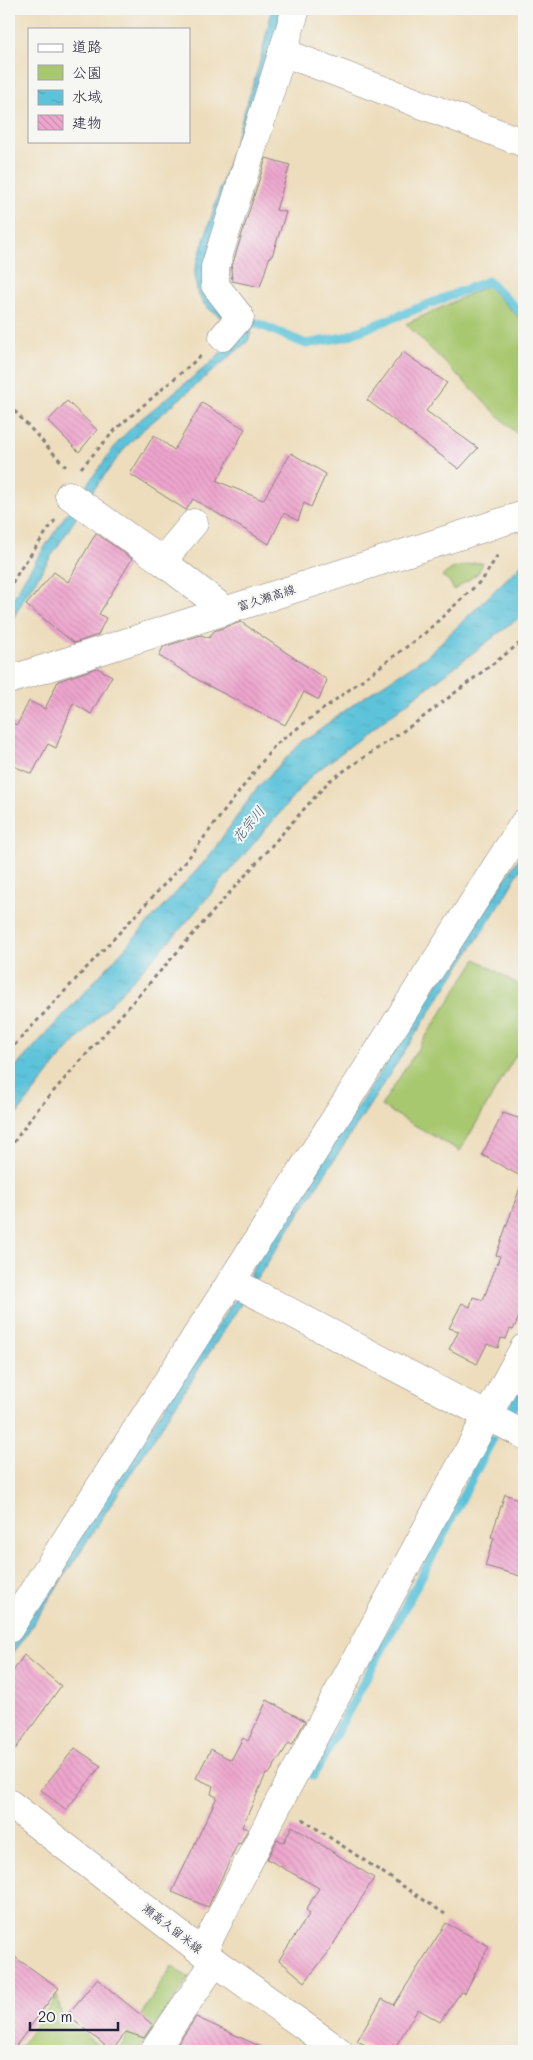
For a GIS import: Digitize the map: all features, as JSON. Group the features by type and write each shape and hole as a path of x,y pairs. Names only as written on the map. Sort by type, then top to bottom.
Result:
{"street":[{"path":"223,337 240,317 215,285 214,267 296,9"},
{"path":"282,52 524,143"},
{"path":"72,485 162,561 225,610"},
{"name":"富久瀬高線","path":"9,680 517,517"},
{"path":"162,561 194,523"},
{"path":"9,1629 524,823"},
{"path":"231,1281 524,1435"},
{"path":"154,2051 209,1956 278,1804 524,1348"},
{"name":"瀬高久留米線","path":"9,1803 209,1956 339,2051"}],"path":[{"path":"9,590 19,570 66,506 72,485 117,428 223,337"},
{"path":"9,405 72,485"},
{"path":"9,1051 186,861 275,745 425,633 483,579 497,557 517,517"},
{"path":"9,1149 36,1111 329,781 418,721 524,640"},
{"path":"278,1804 445,1914"}],"green space":[{"path":"487,286 524,323 524,441 406,324"},
{"path":"474,563 483,563 478,573 454,590 449,581 442,576 452,569"},
{"path":"476,959 524,988 524,1041 460,1151 381,1106"},
{"path":"172,1966 189,1978 138,2051 118,2051"},
{"path":"57,1996 62,2017 105,2051 17,2051"}],"water":[{"path":"272,9 282,9 268,67 202,275 253,326 248,341 138,434 88,497 83,490 119,441 136,423 208,365 242,332 212,311 203,302 197,291 195,269 260,62"},
{"path":"71,507 80,512 26,595 9,626 9,607 24,579"},
{"name":"花宗川","path":"524,562 524,614 312,775 184,925 61,1057 9,1125 9,1074 207,859 257,788 302,742 358,701 427,656"},
{"path":"524,850 524,863 502,901 255,1280 249,1275"},
{"path":"235,1299 243,1301 24,1638 9,1657 9,1644"}],"building":[{"path":"266,158 290,165 276,210 286,212 260,287 232,281 231,269"},
{"path":"403,352 447,383 426,411 478,448 459,469 367,400"},
{"path":"67,401 97,430 79,452 48,421"},
{"path":"202,403 245,429 217,481 263,500 291,453 326,474 311,507 304,503 298,521 284,513 269,544 193,499 186,510 130,474 154,435 174,450"},
{"path":"96,533 132,559 99,614 106,618 98,635 74,643 26,605 54,572 68,582"},
{"path":"241,622 327,680 319,700 304,692 285,725 205,684 159,656 163,647 201,635 209,638 214,631"},
{"path":"97,668 112,676 91,714 73,703 56,748 48,744 32,774 9,764 9,722 17,725 29,701 45,709 58,681"},
{"path":"503,1113 524,1120 524,1178 482,1155"},
{"path":"521,1185 524,1185 524,1307 513,1330 510,1329 506,1339 501,1338 498,1348 487,1344 477,1364 449,1349 459,1331 449,1328 462,1303 470,1307 473,1297 483,1300 500,1256 496,1255"},
{"path":"505,1494 524,1501 524,1577 485,1566 494,1538 491,1537"},
{"path":"24,1655 61,1686 9,1758 9,1677"},
{"path":"267,1700 305,1721 292,1745 289,1743 269,1774 266,1774 242,1827 248,1829 240,1844 238,1843 208,1907 172,1892 217,1797 211,1794 213,1786 196,1778 211,1749 231,1760 243,1738 248,1741"},
{"path":"75,1748 101,1766 66,1810 41,1790"},
{"path":"292,1826 374,1878 328,1953 305,1982 279,1960 310,1913 306,1910 319,1888 267,1859 277,1840 284,1842"},
{"path":"446,1923 489,1946 465,1993 461,1992 440,2022 418,2009 393,2051 378,2051 357,2041 382,1999 394,2005"},
{"path":"9,1953 59,1988 12,2051 9,2051"},
{"path":"97,1979 153,2025 144,2038 126,2032 112,2051 67,2015"},
{"path":"196,2017 270,2051 173,2051"}],"waterway":[{"path":"248,328 254,322 306,344 344,337 488,281 524,316"},
{"path":"511,1411 524,1385"},
{"path":"313,1776 425,1570 492,1440"}]}
